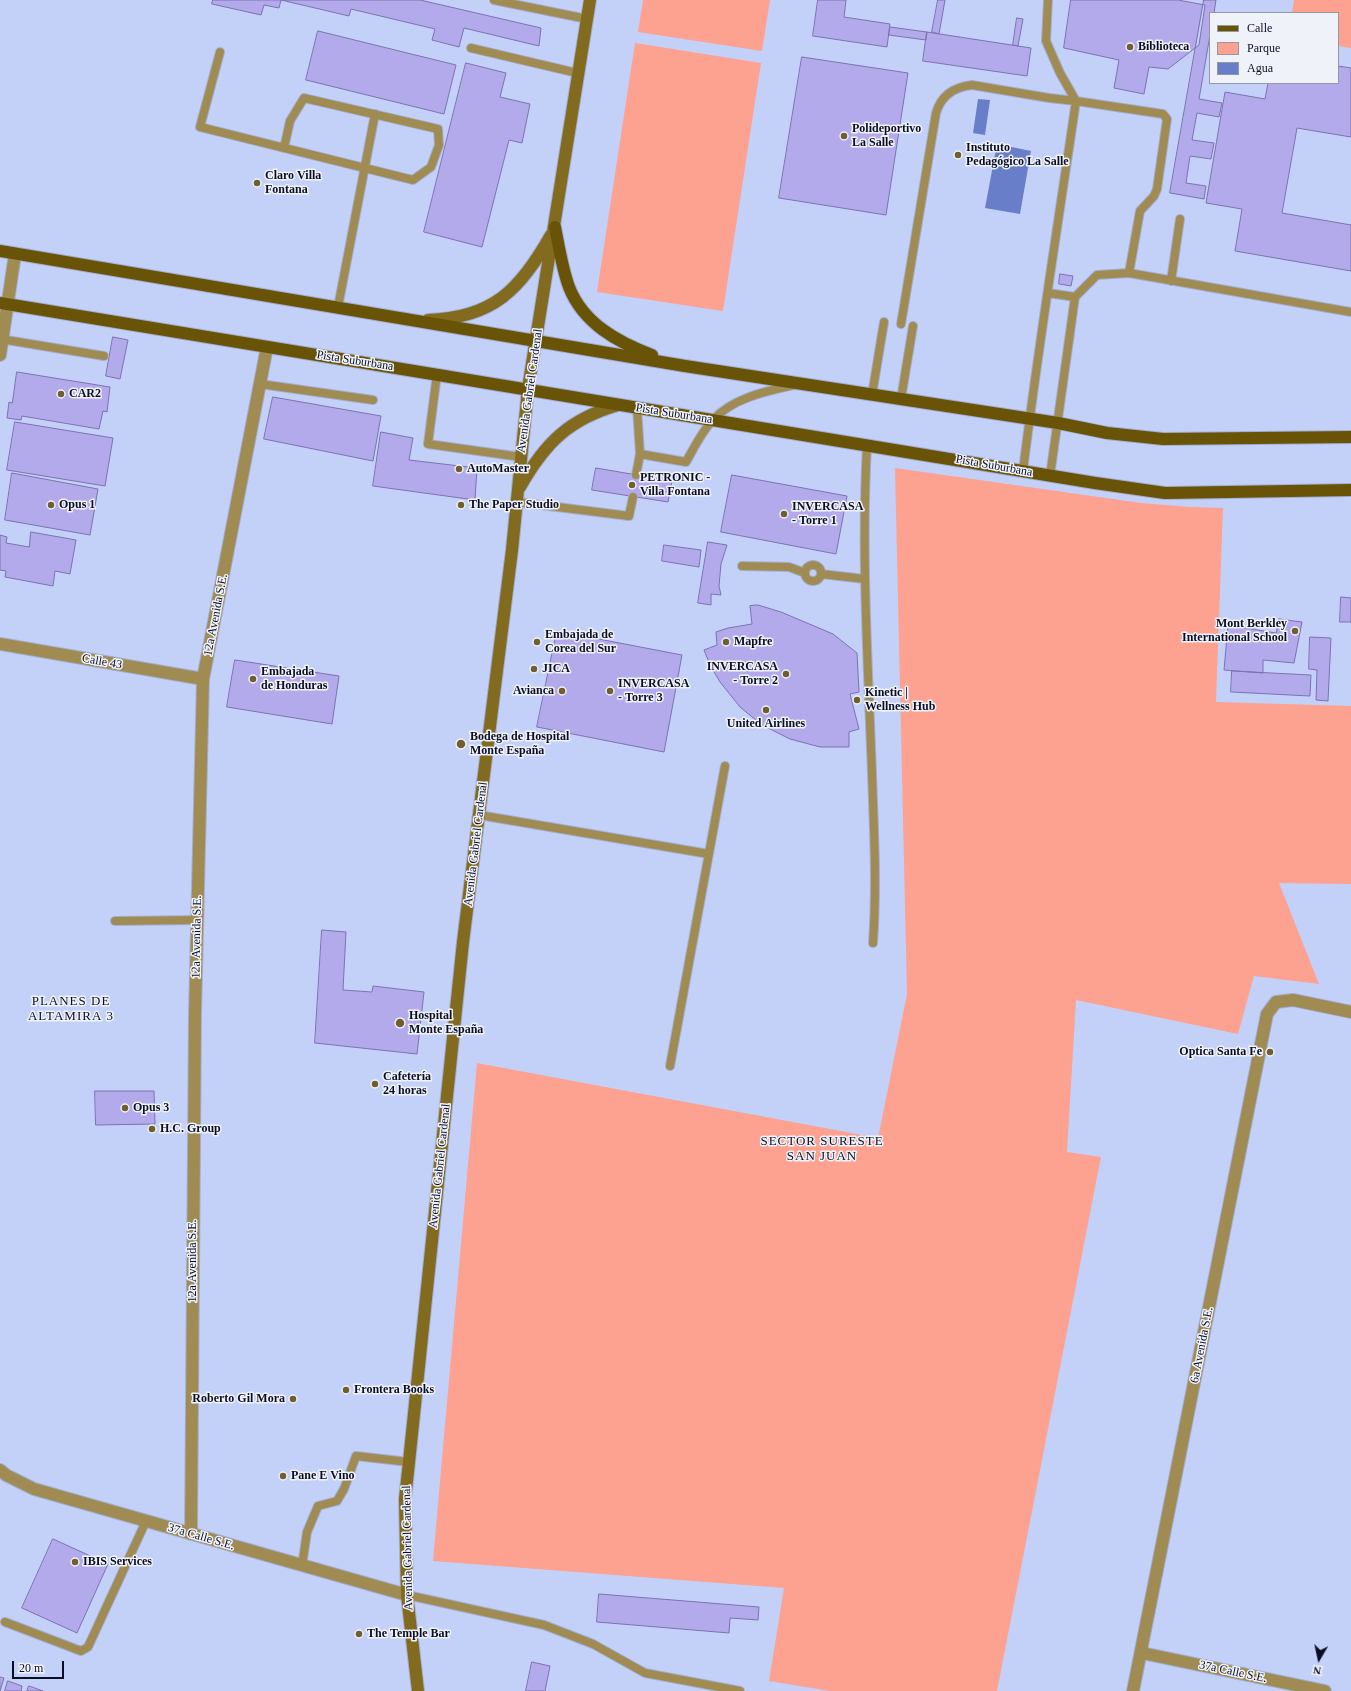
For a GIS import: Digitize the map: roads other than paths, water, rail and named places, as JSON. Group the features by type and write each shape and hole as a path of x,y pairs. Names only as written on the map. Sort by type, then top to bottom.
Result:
{"main road":[{"path":"555,227 569,286 578,304 589,319 599,328 638,350 685,366"},
{"path":"0,251 685,366 1058,423 1107,434 1163,439 1351,437"},
{"name":"Pista Suburbana","path":"4,304 528,389 1023,472 1165,492 1351,490"}],"street":[{"name":"Avenida Gabriel Cardenal","path":"418,1691 406,1595 405,1499 463,942 512,550 528,389 555,227 577,73 590,0"},
{"path":"415,321 462,317 494,305 521,282 541,252 555,227"},
{"path":"0,355 4,304 15,254"},
{"name":"12a Avenida S.E.","path":"191,1534 198,920 203,679 267,347"},
{"path":"517,497 535,461 562,432 582,418 618,405"},
{"name":"Calle 43","path":"0,644 203,679"},
{"name":"6a Avenida S.E.","path":"1133,1691 1142,1653 1267,1014 1276,1002 1293,1000 1351,1012"},
{"name":"37a Calle S.E.","path":"0,1470 6,1475 34,1488 406,1595"},
{"name":"37a Calle S.E.","path":"1142,1653 1325,1691"}],"lane":[{"path":"494,0 517,2 587,19"},
{"path":"1023,472 1039,347 1076,101 1060,73 1046,41 1048,0"},
{"path":"471,48 577,73"},
{"path":"220,52 200,127 284,148 364,168 413,180 431,167 439,145 438,130 304,98 290,121 284,148"},
{"path":"901,324 936,113 939,103 946,95 955,90 972,85 1049,98 1163,114 1167,119 1157,189 1154,196 1140,211 1129,273"},
{"path":"338,307 375,114"},
{"path":"1171,281 1180,219"},
{"path":"1050,476 1075,297 1097,275 1129,273 1351,312"},
{"path":"1048,293 1075,297"},
{"path":"872,395 884,322"},
{"path":"901,399 913,326"},
{"path":"1,340 104,356"},
{"path":"437,374 428,444 521,457"},
{"path":"640,454 686,462 712,420 727,407 768,391 798,383"},
{"path":"260,384 373,400"},
{"path":"636,475 640,454 637,408"},
{"path":"867,445 865,579 876,846 876,897 873,943"},
{"path":"517,497 629,516 633,497"},
{"path":"742,566 789,567 805,573 808,580 814,582 819,579 821,574 819,567 814,565 807,568 805,573"},
{"path":"821,574 865,579"},
{"path":"670,1066 725,766"},
{"path":"479,815 709,854"},
{"path":"115,921 198,920"},
{"path":"302,1566 307,1532 318,1506 338,1501 356,1456 409,1462"},
{"path":"5,1622 81,1651 85,1650 88,1647 146,1521"},
{"path":"406,1595 544,1625 593,1644 645,1673 740,1691"}],"water":[{"path":"978,99 990,100 985,135 973,133"},
{"path":"997,144 1031,151 1020,214 985,208"}],"place":[{"name":"Biblioteca","path":"1130,47"},
{"name":"Polideportivo La Salle","path":"844,136"},
{"name":"Instituto Pedagógico La Salle","path":"958,155"},
{"name":"Claro Villa Fontana","path":"257,183"},
{"name":"CAR2","path":"61,394"},
{"name":"AutoMaster","path":"459,469"},
{"name":"PETRONIC - Villa Fontana","path":"632,485"},
{"name":"Opus 1","path":"51,505"},
{"name":"The Paper Studio","path":"461,505"},
{"name":"INVERCASA - Torre 1","path":"784,514"},
{"name":"Mont Berkley International School","path":"1295,631"},
{"name":"Embajada de Corea del Sur","path":"537,642"},
{"name":"Mapfre","path":"726,642"},
{"name":"JICA","path":"534,669"},
{"name":"INVERCASA - Torre 2","path":"786,674"},
{"name":"Embajada de Honduras","path":"253,679"},
{"name":"Avianca","path":"562,691"},
{"name":"INVERCASA - Torre 3","path":"610,691"},
{"name":"Kinetic | Wellness Hub","path":"857,700"},
{"name":"United Airlines","path":"766,710"},
{"name":"Bodega de Hospital Monte España","path":"461,744"},
{"name":"Hospital Monte España","path":"400,1023"},
{"name":"Optica Santa Fe","path":"1270,1052"},
{"name":"Cafetería 24 horas","path":"375,1084"},
{"name":"Opus 3","path":"125,1108"},
{"name":"H.C. Group","path":"152,1129"},
{"name":"Frontera Books","path":"346,1390"},
{"name":"Roberto Gil Mora","path":"293,1399"},
{"name":"Pane E Vino","path":"283,1476"},
{"name":"IBIS Services","path":"75,1562"},
{"name":"The Temple Bar","path":"359,1634"}],"district":[{"name":"PLANES DE ALTAMIRA 3","path":"71,1010"},
{"name":"SECTOR SURESTE SAN JUAN","path":"822,1150"}]}
